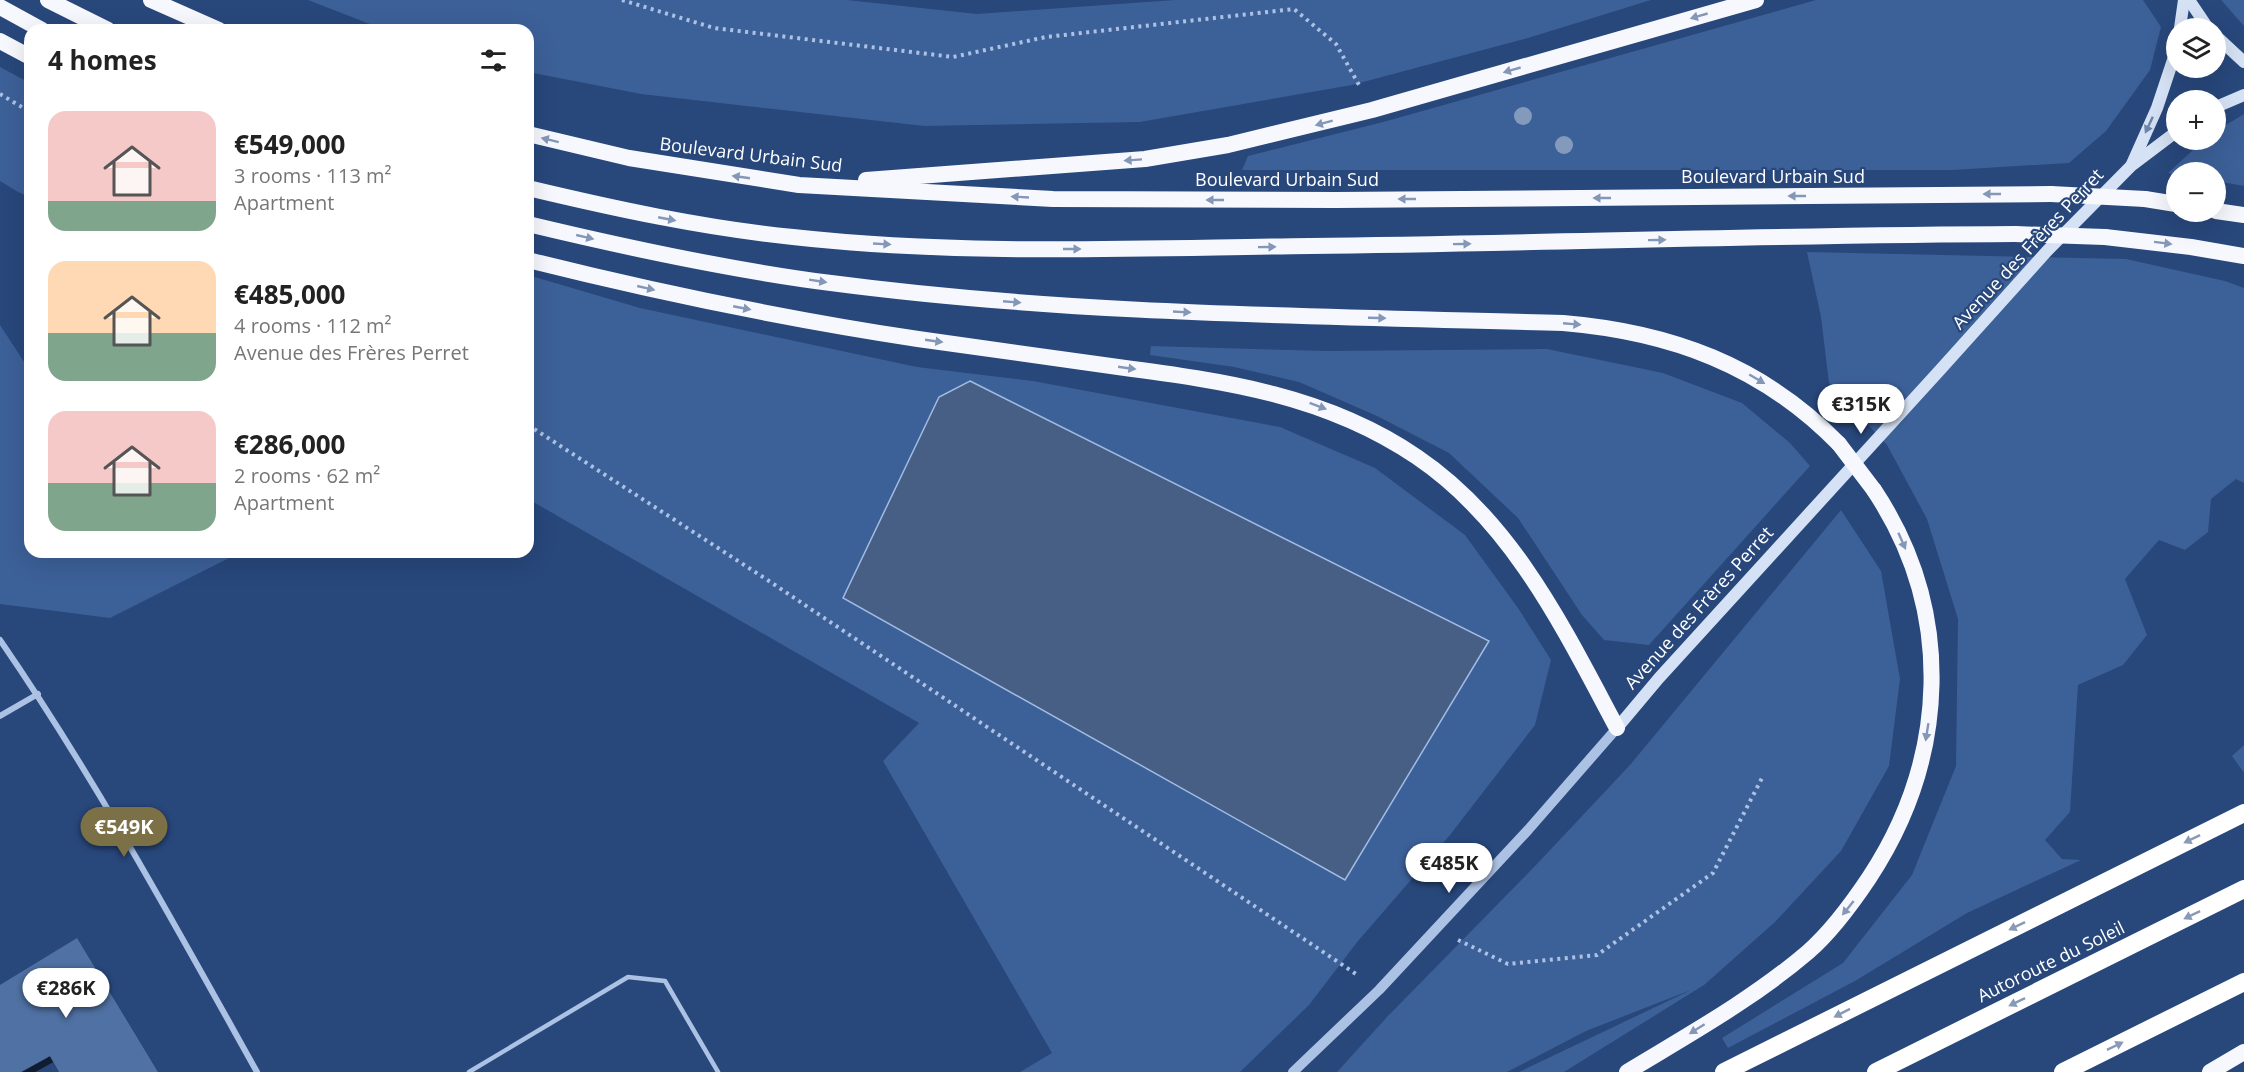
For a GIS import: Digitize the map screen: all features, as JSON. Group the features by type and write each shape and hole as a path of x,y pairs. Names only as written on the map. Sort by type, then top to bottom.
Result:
{"highway":[{"path":"48,0 96,24"},
{"path":"152,0 206,24"},
{"path":"799,185 1145,159 1228,145 1372,110 1756,0"},
{"path":"0,7 31,24"},
{"path":"0,41 24,54"},
{"name":"Boulevard Urbain Sud","path":"534,135 640,160 799,185 1053,199 1348,200 2051,194 2166,203"},
{"path":"534,189 643,214 734,230 795,238 946,247 1120,249 2015,234 2105,237 2180,245 2244,256"},
{"path":"2226,212 2244,215"},
{"path":"534,225 714,265 830,283 955,297 1061,306 1192,313 1551,323 1604,327 1635,332 1691,348 1739,369 1785,396 1819,423 1839,444 1874,490 1897,530 1911,564 1927,625 1931,657 1929,726 1923,762 1896,833 1855,900 1831,928 1808,951 1731,1008 1627,1072"},
{"path":"534,261 684,297 814,321 914,338 1215,380 1309,403 1350,419 1417,457 1465,496 1500,533 1559,619 1617,728"},
{"path":"1724,1072 2244,813"},
{"name":"Autoroute du Soleil","path":"1876,1072 2244,890"},
{"path":"2063,1072 2244,982"},
{"path":"2210,1072 2244,1052"}],"main road":[{"path":"2181,18 2184,0"},
{"path":"2189,0 2201,18"},
{"path":"2226,45 2244,62"},
{"path":"2131,166 2157,108 2167,78"},
{"path":"2226,103 2244,95"},
{"path":"2131,166 2166,140"},
{"name":"Avenue des Frères Perret","path":"1617,728 1666,669 2047,251 2131,166"}],"street":[{"path":"0,640 38,694 135,852 257,1072"},
{"path":"0,716 38,694"},
{"name":"Avenue des Frères Perret","path":"1293,1072 1379,990 1436,930 1617,728"}],"lane":[{"path":"469,1072 628,977 665,981 718,1072"}],"path":[{"path":"622,0 714,28 953,57 1046,37 1294,9 1336,44 1372,110"},
{"path":"0,94 24,108"},
{"path":"534,428 769,580 1379,990"},
{"path":"1436,930 1508,964 1598,955 1713,873 1762,778"}],"shaded area":[{"path":"308,0 847,0 977,14 1175,0 1651,0 1528,38 1352,85 1140,122 924,126 641,94 534,73 534,24 370,24"},
{"path":"1816,0 2143,0 2161,27 2150,70 2106,131 2069,163 1952,170 1242,170 1248,156 1387,121"},
{"path":"2244,0 2244,26 2222,1"},
{"path":"0,67 24,80 24,194 0,181"},
{"path":"2244,114 2244,186 2226,183 2226,162 2180,162 2193,150 2226,150 2226,125"},
{"path":"1807,252 2126,259 2225,281 2244,288 2244,483 2236,479 2211,499 2208,532 2185,550 2159,540 2125,579 2147,635 2123,665 2078,685 2070,812 2045,840 2062,859 2081,860 1967,913 1855,981 1728,1048 1722,1038 1843,963 1912,875 1956,766 1958,619 1927,519 1887,445 1829,383 1821,317"},
{"path":"534,277 640,308 917,367 1033,381 1280,427 1375,468 1465,535 1518,608 1551,660 1535,725 1450,835 1358,941 1309,1005 1240,1072 1020,1072 1052,1053 883,761 919,723 534,502"},
{"path":"0,325 24,362 24,558 229,558 110,618 0,604"},
{"path":"1151,346 1326,351 1547,349 1663,373 1742,403 1790,443 1810,466 1649,645 1604,640 1582,615 1518,518 1449,453 1377,416 1299,382 1234,367 1150,355"},
{"path":"970,381 1489,641 1345,880 843,598 939,397"},
{"path":"1841,510 1881,571 1900,679 1889,766 1841,851 1775,922 1704,985 1564,1072 1519,1072 1691,990 1586,1031 1507,1072 1337,1072 1387,1017 1630,765"},
{"path":"2244,745 2244,773 2232,756"}],"building":[{"path":"77,938 158,1072 59,1072 50,1056 21,1072 0,1072 0,985"}]}
